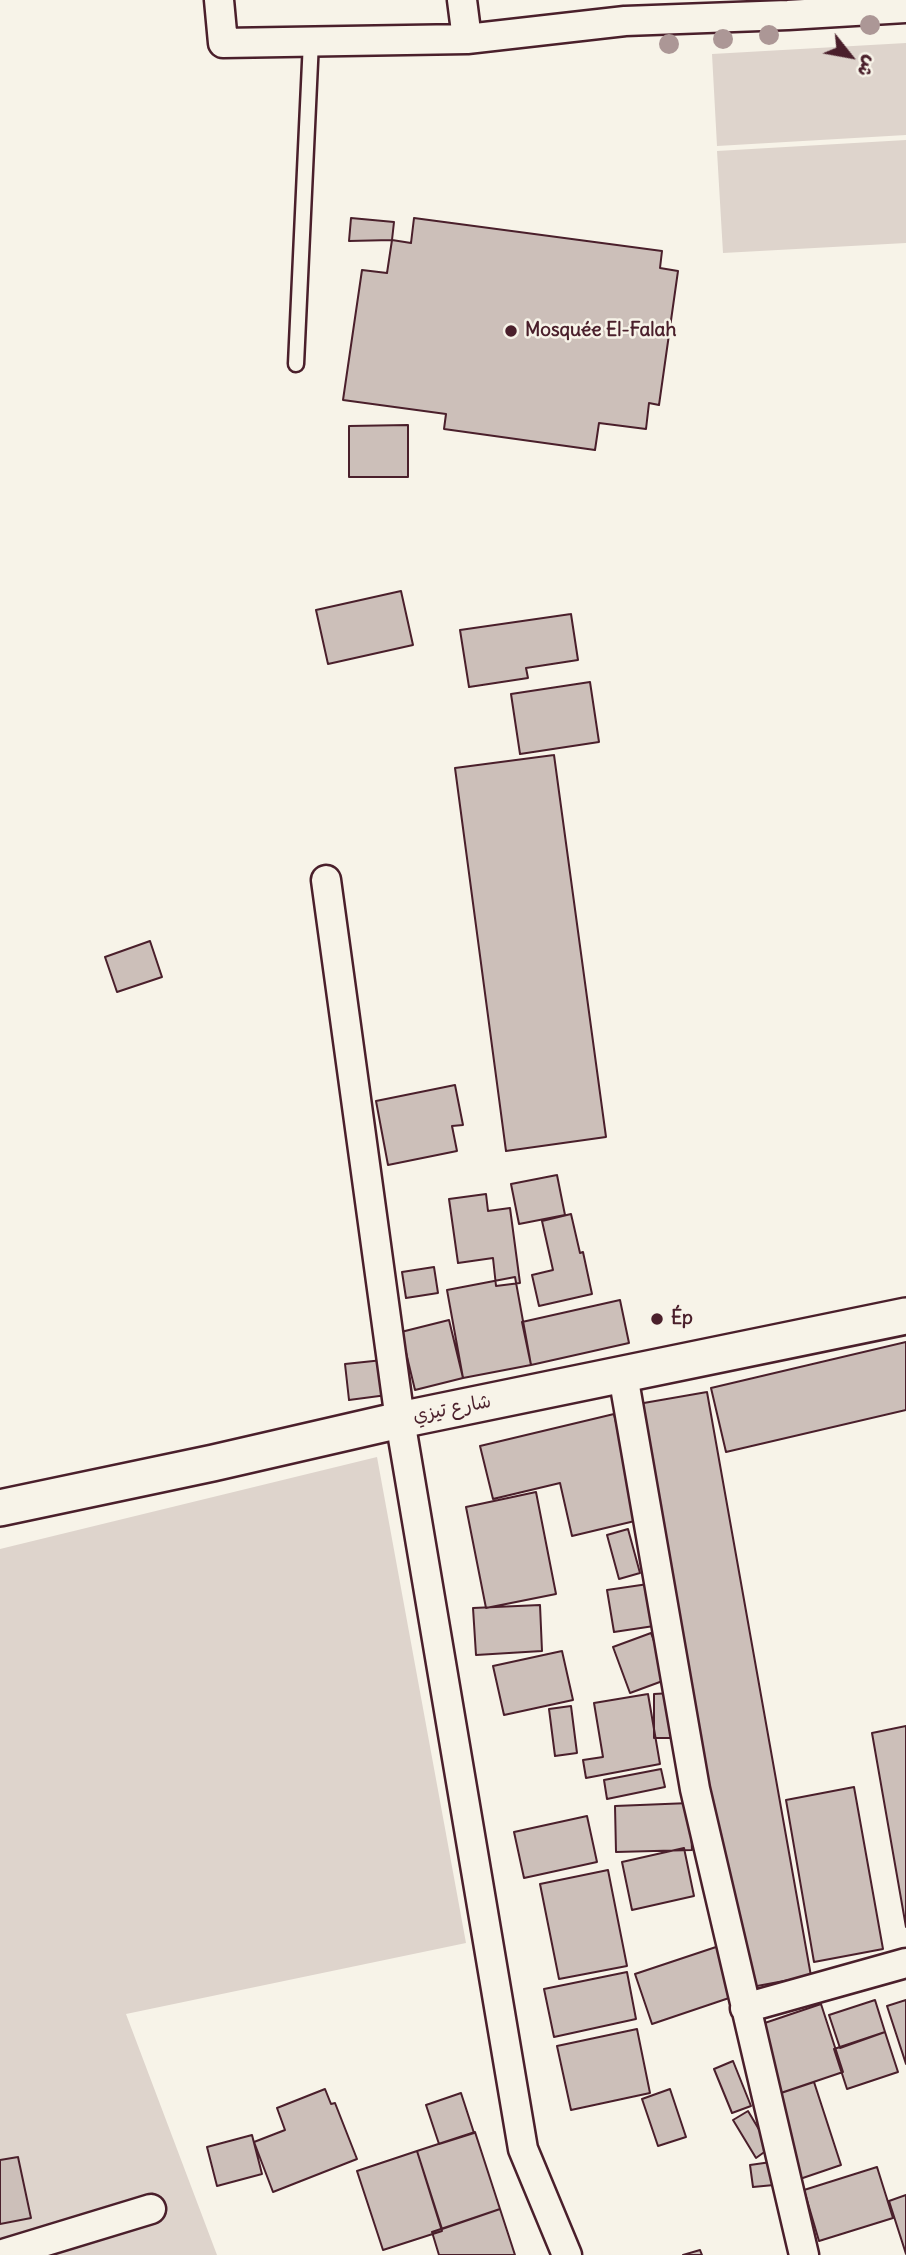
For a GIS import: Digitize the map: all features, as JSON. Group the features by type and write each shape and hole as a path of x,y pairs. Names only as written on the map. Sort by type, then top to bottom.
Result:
{"street":[{"path":"219,0 223,43 467,39 624,11 906,8"},
{"path":"462,0 467,39"},
{"path":"326,880 400,1420 523,2148 567,2255"},
{"name":"شارع تيزي","path":"0,1508 400,1420 906,1316"},
{"path":"623,1375 695,1789 804,2255"},
{"path":"745,2008 906,1963"},
{"path":"0,2255 151,2209"}],"lane":[{"path":"296,364 311,41"}],"shaded area":[{"path":"906,43 906,135 717,146 712,54"},
{"path":"906,140 906,243 723,253 717,151"},
{"path":"377,1457 466,1943 126,2014 217,2255 0,2255 0,1549"}],"building":[{"path":"351,218 394,222 392,240 349,241"},
{"path":"414,218 662,251 660,268 678,271 659,405 649,403 646,429 599,423 595,450 444,429 446,414 343,400 362,270 387,273 392,240 411,243"},
{"path":"408,425 408,477 349,477 349,426"},
{"path":"401,591 413,645 328,664 316,610"},
{"path":"571,614 578,660 526,668 528,678 469,687 460,630"},
{"path":"590,682 599,742 520,754 511,694"},
{"path":"554,755 606,1137 506,1151 455,768"},
{"path":"150,941 162,977 117,992 105,957"},
{"path":"455,1085 463,1125 452,1126 457,1151 388,1165 376,1101"},
{"path":"557,1175 565,1215 519,1224 511,1184"},
{"path":"486,1194 488,1211 510,1208 520,1283 496,1286 493,1258 458,1263 449,1199"},
{"path":"571,1214 592,1294 539,1306 532,1275 553,1270 542,1221"},
{"path":"434,1267 438,1293 406,1298 402,1272"},
{"path":"515,1277 531,1365 463,1378 447,1290"},
{"path":"620,1300 629,1343 531,1365 522,1322"},
{"path":"449,1320 463,1378 415,1390 401,1332"},
{"path":"906,1342 906,1410 726,1452 711,1388"},
{"path":"383,1360 387,1395 349,1400 345,1364"},
{"path":"707,1392 811,1976 741,1989 638,1404"},
{"path":"614,1414 639,1520 572,1536 560,1483 493,1499 480,1446"},
{"path":"536,1492 556,1594 486,1608 466,1507"},
{"path":"628,1529 640,1573 619,1579 607,1535"},
{"path":"648,1584 654,1626 614,1632 607,1590"},
{"path":"540,1605 542,1651 476,1655 473,1608"},
{"path":"651,1633 668,1679 630,1693 613,1647"},
{"path":"562,1651 573,1700 504,1715 493,1666"},
{"path":"672,1693 673,1738 654,1738 654,1694"},
{"path":"648,1694 660,1764 586,1778 583,1760 603,1757 594,1703"},
{"path":"571,1706 577,1753 555,1756 549,1709"},
{"path":"906,1726 906,1927 872,1733"},
{"path":"661,1769 665,1787 607,1799 604,1780"},
{"path":"854,1787 883,1949 814,1962 786,1800"},
{"path":"690,1803 692,1850 616,1852 615,1806"},
{"path":"587,1816 597,1862 524,1878 514,1832"},
{"path":"684,1848 694,1896 632,1910 622,1862"},
{"path":"608,1870 627,1966 559,1979 540,1884"},
{"path":"719,1946 735,1996 652,2024 635,1974"},
{"path":"627,1972 636,2019 554,2037 544,1989"},
{"path":"875,2000 885,2032 840,2048 829,2015"},
{"path":"906,2000 906,2064 887,2006"},
{"path":"821,2004 843,2072 763,2099 741,2031"},
{"path":"637,2029 650,2093 571,2110 557,2046"},
{"path":"885,2032 898,2072 847,2089 834,2049"},
{"path":"733,2061 751,2106 732,2113 714,2069"},
{"path":"814,2082 841,2165 791,2182 763,2099"},
{"path":"325,2089 331,2104 335,2103 357,2159 273,2192 254,2142 285,2130 277,2108"},
{"path":"670,2089 686,2137 658,2146 642,2099"},
{"path":"461,2093 474,2133 439,2144 426,2105"},
{"path":"748,2111 770,2148 756,2158 733,2120"},
{"path":"475,2132 500,2209 442,2229 417,2151"},
{"path":"252,2135 262,2174 217,2186 207,2147"},
{"path":"417,2151 442,2231 383,2250 357,2171"},
{"path":"18,2157 31,2218 0,2224 0,2160"},
{"path":"771,2162 774,2185 753,2187 750,2165"},
{"path":"877,2167 893,2218 819,2241 804,2190"},
{"path":"906,2195 906,2254 889,2201"},
{"path":"500,2209 515,2255 439,2255 432,2232"},
{"path":"700,2250 702,2255 683,2255"}],"place":[{"name":"Mosquée El-Falah","path":"511,331"},
{"name":"Ép","path":"657,1319"}]}
